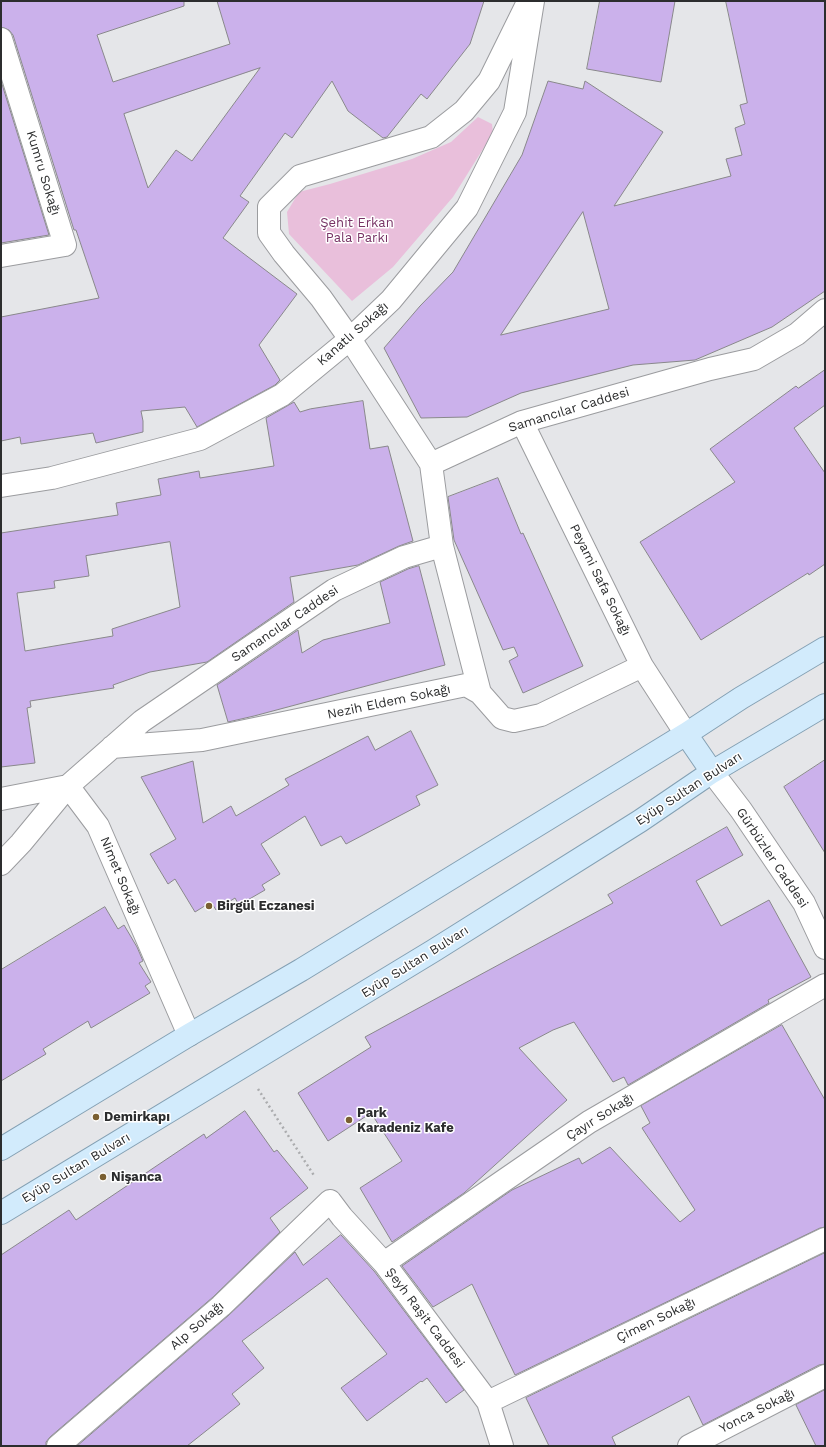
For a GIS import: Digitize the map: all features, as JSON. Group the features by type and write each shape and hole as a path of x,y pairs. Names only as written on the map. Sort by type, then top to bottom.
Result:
{"main road":[{"path":"1,1149 189,1035 308,966 686,734 741,698 825,648"},
{"name":"Eyüp Sultan Bulvarı","path":"1,1213 433,952 640,821 712,772 825,705"},
{"path":"686,734 712,772"}],"street":[{"path":"480,693 442,546 431,464 350,338 321,298 284,254 269,232 269,207 300,176 431,137 458,116 489,81 528,1"},
{"name":"Kanatlı Sokağı","path":"1,486 52,478 200,439 282,395 350,338 391,300 467,208 515,112 533,1"},
{"name":"Kumru Sokağı","path":"1,38 65,245 1,256"},
{"name":"Samancılar Caddesi","path":"431,464 522,422 710,369 754,359 797,334 825,310"},
{"name":"Peyami Safa Sokağı","path":"522,422 642,666 686,734"},
{"name":"Samancılar Caddesi","path":"1,864 21,843 68,786 142,721 334,590 404,557 442,546"},
{"name":"Nezih Eldem Sokağı","path":"112,747 202,740 466,685 480,693 502,718 514,721 541,715 642,666"},
{"name":"Gürbüzler Caddesi","path":"712,772 741,810 804,903 825,948"},
{"path":"1,799 68,786"},
{"name":"Nimet Sokağı","path":"68,786 98,826 189,1035"},
{"name":"Çayır Sokağı","path":"384,1263 589,1122 825,985"},
{"name":"Şeyh Raşit Caddesi","path":"330,1201 342,1217 384,1263 488,1402 502,1446"},
{"name":"Alp Sokağı","path":"58,1446 221,1306 330,1201"},
{"name":"Çimen Sokağı","path":"488,1402 825,1239"},
{"name":"Yonca Sokağı","path":"689,1446 825,1376"}],"path":[{"path":"244,1067 330,1201"}],"green space":[{"name":"Şehit Erkan Pala Parkı","path":"478,117 492,124 493,133 453,197 393,267 352,301 289,234 287,212 299,192 412,159 451,142"}],"building":[{"path":"1,1 184,1 184,6 97,35 113,82 230,44 217,1 484,1 470,44 427,99 421,94 387,137 383,138 348,111 332,81 292,138 285,133 240,196 249,202 223,238 297,294 259,345 280,380 275,385 197,427 185,407 141,411 143,432 96,443 93,433 21,444 20,437 1,441 1,317 99,298 76,230 74,230 13,35 9,30 1,27","holes":["260,68 192,161 176,150 148,188 124,114"]},
{"path":"600,1 675,1 661,82 587,69"},
{"path":"726,1 825,1 825,291 772,327 695,360 633,365 521,393 467,417 421,418 384,348 420,306 453,272 522,155 548,81 583,89 585,81 663,132 614,206 731,176 726,159 742,155 735,128 745,124 740,105 747,103","holes":["583,212 609,309 501,335"]},
{"path":"1,81 49,235 1,243"},
{"path":"825,370 825,405 794,428 825,473 825,564 809,575 808,573 701,640 640,542 735,482 710,449 796,386 798,388"},
{"path":"363,401 370,449 388,446 413,541 358,565 290,577 294,602 207,662 150,672 113,685 114,688 30,701 31,707 27,708 35,763 1,767 1,533 118,515 116,503 161,495 158,479 199,471 200,478 274,466 266,418 294,402 300,412 310,409","holes":["170,542 180,607 112,629 113,636 25,651 17,593 55,588 54,581 89,576 86,556"]},
{"path":"498,478 521,534 523,533 583,666 523,693 509,661 518,656 514,647 503,650 454,540 448,497"},
{"path":"419,566 445,665 228,722 217,685 298,630 302,653 323,640 390,623 380,582 408,569"},
{"path":"411,731 438,785 416,796 420,805 346,844 341,836 321,846 305,816 261,844 280,874 262,885 265,890 239,905 235,898 216,910 211,902 195,912 175,879 168,884 150,854 176,839 141,777 193,761 203,823 231,806 236,816 289,785 285,779 368,736 375,750"},
{"path":"825,760 825,853 784,787"},
{"path":"727,827 743,855 696,881 721,926 769,900 811,977 768,1000 769,1003 628,1085 624,1077 613,1082 574,1022 553,1030 519,1048 567,1100 464,1193 392,1242 360,1188 402,1161 371,1113 328,1141 298,1093 371,1047 365,1037 613,903 608,895"},
{"path":"105,907 118,929 124,925 137,947 143,961 139,963 151,982 145,986 150,993 91,1028 88,1021 43,1049 46,1054 1,1081 1,970"},
{"path":"782,1025 825,1100 825,1227 820,1228 515,1375 472,1284 433,1307 402,1266 512,1190 579,1158 582,1164 610,1147 680,1222 695,1210 642,1128 650,1123 641,1106"},
{"path":"245,1111 274,1152 277,1150 308,1188 270,1218 280,1232 213,1297 50,1437 46,1442 46,1446 1,1446 1,1255 69,1210 76,1220 204,1134 206,1138"},
{"path":"341,1235 374,1271 464,1390 446,1403 427,1378 367,1421 341,1388 387,1354 327,1278 242,1341 264,1368 232,1394 240,1404 187,1446 77,1446 229,1315 295,1252 303,1265"},
{"path":"825,1253 825,1364 819,1365 703,1425 689,1396 612,1437 616,1446 549,1446 526,1398"},
{"path":"825,1390 825,1446 816,1446 796,1405"}],"place":[{"name":"Birgül Eczanesi","path":"209,906"},
{"name":"Demirkapı","path":"96,1117"},
{"name":"Park Karadeniz Kafe","path":"349,1120"},
{"name":"Nişanca","path":"103,1177"}]}
